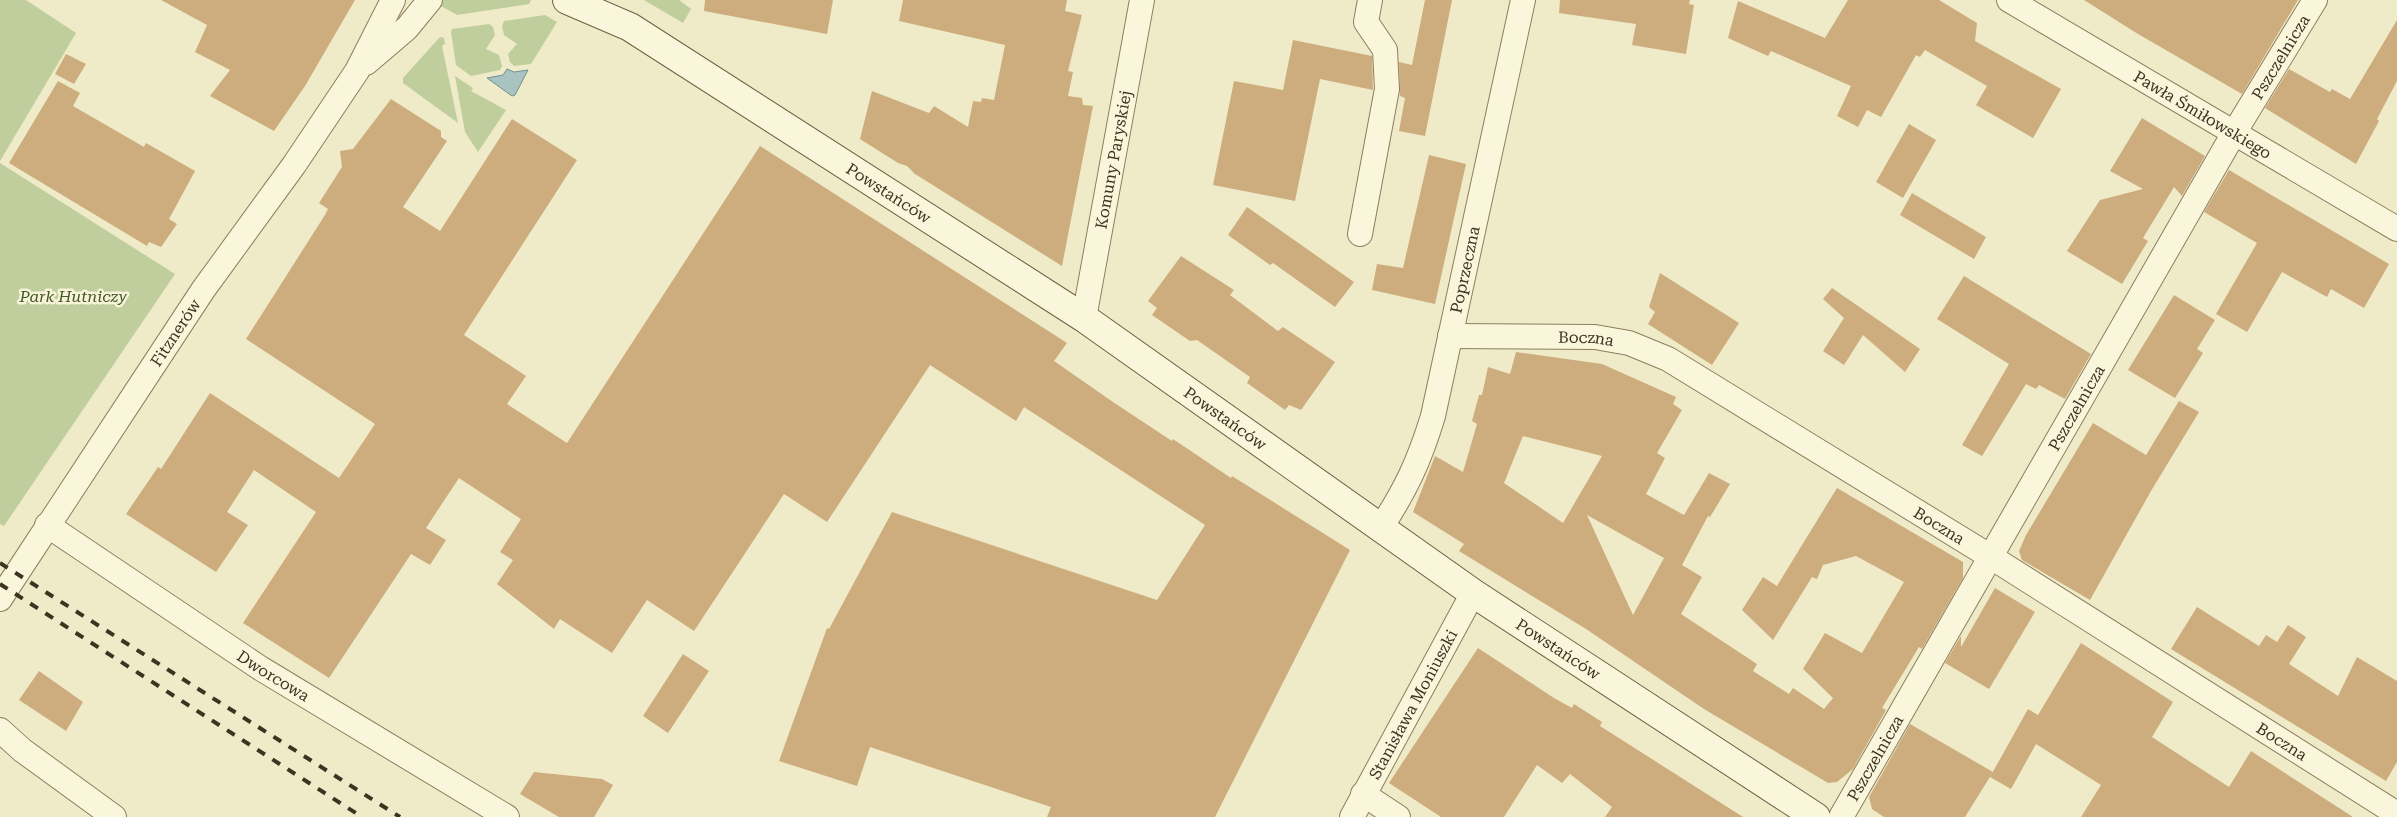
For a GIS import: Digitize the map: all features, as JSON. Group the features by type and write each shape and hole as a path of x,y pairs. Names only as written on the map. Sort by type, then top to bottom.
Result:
{"street":[{"name":"Fitznerów","path":"0,599 203,290 294,165 357,71 394,0"},
{"name":"Fitznerów","path":"357,71 407,28 430,0"},
{"name":"Powstańców","path":"568,0 630,27 1084,318 1473,593 1816,817"},
{"name":"Powstańców","path":"602,0 630,27"},
{"name":"Komuny Paryskiej","path":"1084,318 1142,0"},
{"path":"1360,234 1387,89 1385,50 1366,22 1370,0"},
{"name":"Poprzeczna","path":"1380,529 1407,487 1423,451 1433,416 1523,0"},
{"name":"Pawła Śmiłowskiego","path":"2009,0 2397,229"},
{"name":"Pszczelnicza","path":"1841,817 2234,133 2315,0"},
{"name":"Boczna","path":"1450,336 1595,336 1629,343 1668,359 1991,557 2397,814"},
{"name":"Dworcowa","path":"47,525 260,668 507,817"},
{"name":"Stanisława Moniuszki","path":"1352,817 1473,593"},
{"path":"0,730 22,750 114,817"},
{"path":"1363,794 1398,817"}],"green space":[{"path":"0,0 26,0 76,33 0,161"},
{"path":"441,0 531,0 529,4 457,15 441,6"},
{"path":"644,0 679,0 691,9 683,23"},
{"path":"545,15 557,22 531,64 514,66 510,62 508,54 517,44 504,35 502,26 504,21"},
{"path":"489,24 493,27 495,35 486,49 499,55 502,66 500,70 471,76 456,65 452,29"},
{"path":"440,37 444,38 445,44 442,46 458,123 403,83 403,78"},
{"path":"455,76 473,88 471,91 506,110 478,152 465,132"},
{"name":"Park Hutniczy","path":"0,163 175,274 4,526 0,524"}],"water":[{"path":"507,69 514,72 528,70 515,95 512,96 487,78 503,75"}],"building":[{"path":"161,0 355,0 305,86 274,131 210,96 230,70 195,52 207,25"},
{"path":"705,0 833,0 827,34 704,11"},
{"path":"903,0 1067,0 1065,11 1082,15 1068,71 1073,72 1068,96 1082,98 1083,105 1093,106 1062,266 915,174 907,166 898,163 860,139 872,91 929,113 934,106 968,127 973,101 981,102 982,98 994,100 1005,45 899,21"},
{"path":"1425,0 1452,0 1425,136 1399,131 1405,98 1400,96 1399,62 1412,65"},
{"path":"1560,0 1690,0 1689,4 1694,5 1686,54 1632,45 1636,24 1559,13"},
{"path":"1848,0 1939,0 1977,23 1975,41 2061,89 2033,138 1976,105 1987,86 1925,50 1920,57 1916,55 1881,117 1867,110 1858,127 1837,116 1851,86 1771,51 1768,56 1728,38 1738,1 1825,38"},
{"path":"2084,0 2298,0 2242,94 2138,34"},
{"path":"2397,20 2397,81 2377,119 2379,121 2356,164 2265,108 2289,69 2330,92 2332,89 2350,99"},
{"path":"1293,40 1372,56 1373,90 1320,79 1295,201 1213,185 1234,81 1283,90"},
{"path":"66,54 86,64 74,84 55,74"},
{"path":"58,81 80,93 73,106 144,147 146,143 195,171 169,219 177,224 161,247 149,242 147,246 9,163"},
{"path":"391,99 441,131 441,137 447,141 403,207 440,231 512,119 577,160 464,335 526,376 507,404 567,443 760,146 1067,343 1054,361 1113,402 1231,478 1232,476 1350,550 1215,817 1047,817 1051,807 870,747 857,786 779,761 827,628 829,629 892,512 1157,600 1205,525 1024,407 1016,421 930,365 827,522 784,494 694,631 647,600 612,653 560,619 554,629 497,584 513,560 500,552 521,519 459,478 426,528 446,540 430,565 411,554 329,678 243,623 316,512 254,470 227,512 248,525 216,572 126,514 158,467 161,469 210,393 339,478 375,424 246,339 328,209 319,203 342,167 340,151 353,149"},
{"path":"2142,118 2205,156 2182,196 2174,187 2143,238 2148,241 2122,284 2067,251 2100,200 2143,189 2110,171"},
{"path":"1909,124 1936,140 1903,198 1876,182"},
{"path":"1429,155 1466,164 1435,304 1372,290 1377,264 1403,268"},
{"path":"2229,170 2389,264 2364,308 2331,289 2327,297 2282,272 2247,332 2216,314 2257,243 2204,212"},
{"path":"1912,193 1986,237 1974,259 1900,215"},
{"path":"1247,207 1354,282 1335,307 1273,263 1270,265 1228,235"},
{"path":"1181,256 1234,290 1230,295 1278,331 1283,327 1335,362 1301,410 1289,405 1285,410 1247,383 1250,377 1197,340 1190,341 1152,315 1157,308 1148,301"},
{"path":"1660,273 1739,323 1712,365 1648,324 1655,312 1649,307"},
{"path":"1964,276 2091,354 2065,399 2039,385 2036,389 2026,384 1982,456 1962,445 2009,364 1937,319"},
{"path":"1832,288 1920,349 1905,372 1863,335 1844,365 1823,351 1844,318 1823,299"},
{"path":"2174,295 2215,320 2197,349 2203,353 2175,398 2128,370"},
{"path":"1516,352 1602,364 1676,397 1673,404 1682,410 1657,453 1665,458 1646,494 1684,515 1709,473 1730,484 1710,517 1708,516 1682,565 1702,577 1681,614 1757,664 1753,671 1789,694 1793,688 1824,709 1833,698 1803,669 1825,633 1862,653 1904,582 1856,556 1823,565 1817,579 1812,577 1773,640 1742,610 1763,577 1777,586 1837,488 1963,562 1963,578 1922,649 1919,647 1882,708 1886,710 1853,769 1837,782 1828,783 1704,709 1586,629 1459,551 1464,544 1413,512 1435,456 1463,472 1477,424 1472,421 1479,395 1482,395 1488,367 1510,374","holes":["1523,436 1602,456 1563,523 1504,483","1587,515 1664,558 1633,615"]},
{"path":"2179,401 2199,412 2151,491 2090,600 2022,560 2019,551 2026,535 2093,423 2146,455"},
{"path":"1995,588 2035,612 1989,689 1945,663 1961,636 1961,647"},
{"path":"2197,607 2259,646 2266,635 2277,642 2288,625 2306,637 2289,664 2338,696 2357,657 2397,681 2397,762 2386,781 2171,649"},
{"path":"2081,643 2173,702 2152,737 2229,787 2251,751 2353,817 2081,817 2101,785 2036,744 2011,789 1990,777 2028,709 2038,715"},
{"path":"1478,648 1554,698 1572,708 1574,704 1602,722 1600,726 1743,817 1605,817 1612,807 1570,774 1562,783 1537,765 1504,817 1441,817 1389,783"},
{"path":"683,654 709,671 668,733 643,716"},
{"path":"39,671 83,702 66,731 19,700"},
{"path":"1910,724 1993,772 1965,817 1884,817 1872,809 1869,797"},
{"path":"534,772 602,779 613,785 594,817 559,817 520,794"}],"railway":[{"path":"0,563 400,817"},
{"path":"0,584 362,817"}]}
